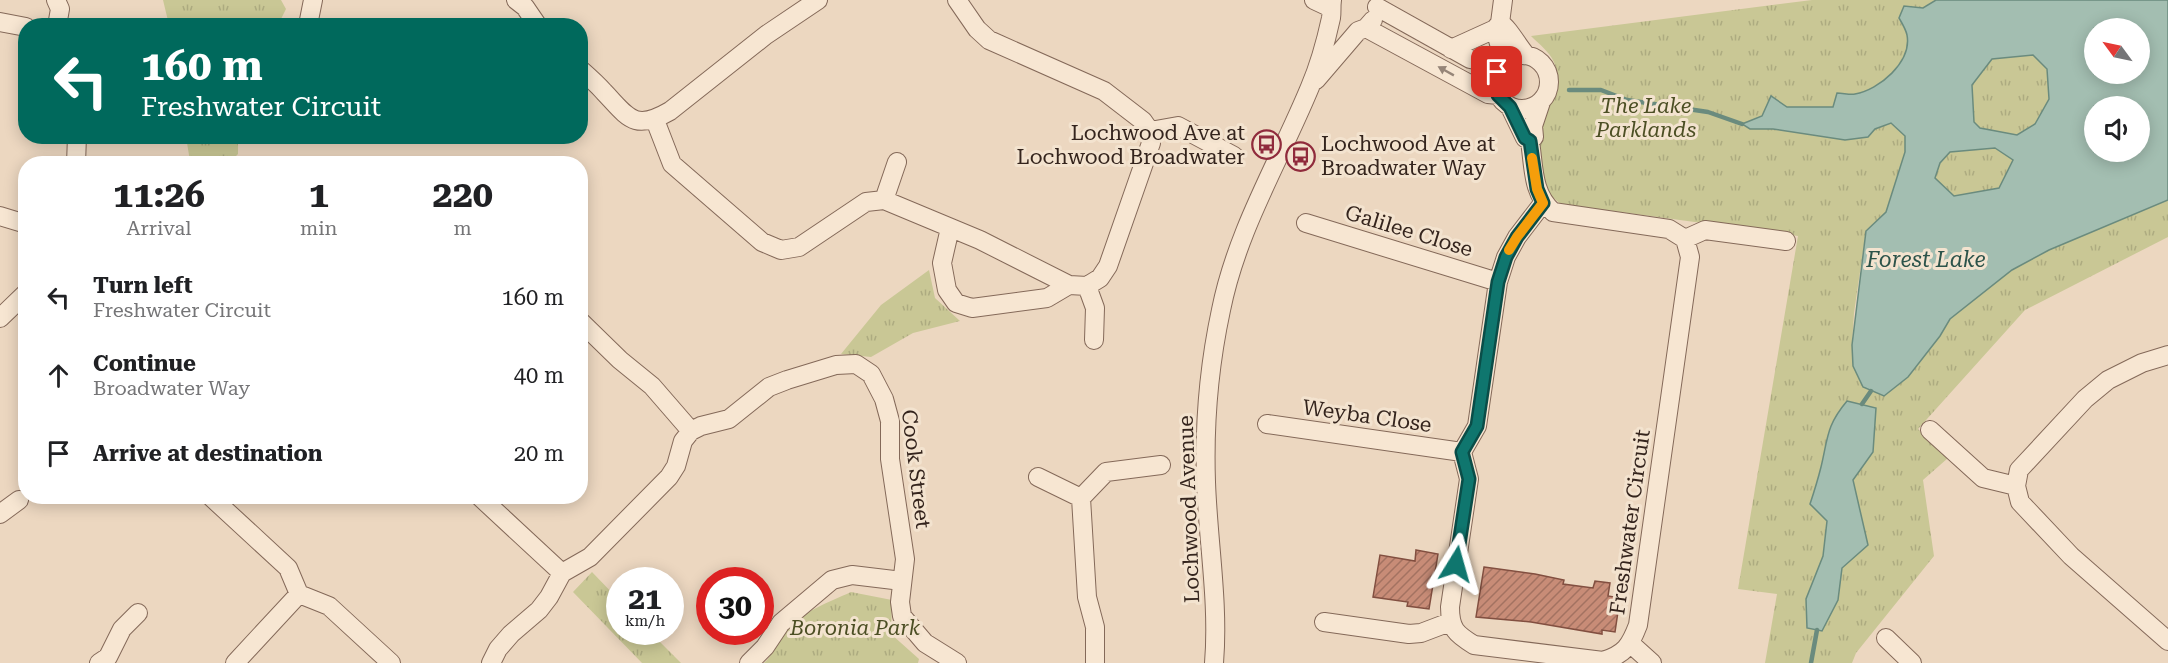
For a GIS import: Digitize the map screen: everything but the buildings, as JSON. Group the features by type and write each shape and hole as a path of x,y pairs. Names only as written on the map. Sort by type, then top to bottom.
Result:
{"street":[{"path":"56,0 60,9 58,18"},
{"path":"309,18 313,0"},
{"path":"516,0 525,7 533,18"},
{"path":"588,76 605,92 621,112 636,121 655,120 670,111 766,35 818,0"},
{"path":"950,228 942,263 947,290 956,303 972,309 1047,298 1100,278 1108,266 1151,143 1150,131 1143,121 1104,91 989,40 976,29 957,0"},
{"path":"1314,0 1332,8 1336,22 1342,28 1350,31 1362,29 1488,94 1526,109 1541,102"},
{"path":"1503,0 1498,26 1503,63"},
{"path":"1376,2 1470,59 1503,63"},
{"name":"Lochwood Avenue","path":"1311,86 1362,29 1372,22 1376,2"},
{"name":"Lochwood Avenue","path":"1214,663 1214,595 1206,481 1206,426 1210,372 1221,309 1236,252 1257,200 1311,86 1332,8"},
{"path":"0,22 18,25"},
{"path":"1451,49 1498,26 1506,26 1516,45 1526,55 1540,61 1548,74 1549,89 1541,102 1533,126 1534,137 1530,141"},
{"path":"1526,55 1514,56 1503,63 1495,80 1525,138 1530,141 1537,189 1543,203 1553,212 1669,229 1685,239 1705,230 1786,242"},
{"path":"655,120 672,164 762,242 781,250 799,247 866,202 884,200 980,240 1078,286 1095,308 1094,340"},
{"path":"1150,131 1178,126 1234,156"},
{"path":"884,200 897,162"},
{"path":"1324,622 1409,634 1421,633 1450,622 1450,607 1469,479 1462,452 1477,426 1498,282 1506,257 1517,237 1543,203"},
{"path":"0,216 18,222"},
{"name":"Galilee Close","path":"1306,223 1498,282"},
{"name":"Freshwater Circuit","path":"1450,622 1459,636 1474,645 1603,661 1618,656 1631,644 1638,624 1690,257 1685,239"},
{"path":"491,663 511,634 539,610 562,573 590,557 669,477 676,466 683,441 691,431 652,386 620,360 588,329"},
{"path":"2168,355 2142,363 2108,380 2085,399 2019,470 2016,486 2020,502 2071,556 2168,642"},
{"name":"Cook Street","path":"691,431 729,419 769,387 836,364 856,364 871,374 884,399 890,422 890,459 905,558 900,602 902,616 925,643 957,663"},
{"name":"Weyba Close","path":"1267,424 1462,452"},
{"path":"1930,430 1983,478 2016,486"},
{"path":"1095,663 1095,627 1087,597 1081,498 1106,472 1161,465"},
{"path":"1038,477 1081,498"},
{"path":"0,514 18,501"},
{"path":"219,504 288,568 299,594 329,606 391,663"},
{"path":"488,504 562,573"},
{"path":"750,663 765,647 781,623 832,580 852,575 902,581"},
{"path":"235,663 299,594"},
{"path":"107,661 122,629 138,613"},
{"path":"1886,638 1912,663"},
{"path":"1631,644 1653,663"}],"green space":[{"path":"163,0 281,0 286,9 282,18 167,18"},
{"name":"The Lake Parklands","path":"1812,0 1936,0 1899,18 1904,26 1907,45 1899,64 1884,81 1856,94 1837,93 1833,107 1787,107 1762,116 1750,129 1868,137 1875,129 1891,123 1905,136 1905,152 1886,212 1866,231 1854,313 1852,345 1884,396 1908,377 1940,336 1950,319 2012,270 2049,250 2168,200 2168,237 2025,310 1918,429 1948,458 1923,480 1934,556 1856,653 1852,663 1765,663 1777,594 1738,589 1798,236 1561,204 1551,196 1544,184 1540,153 1540,121 1556,82 1556,69 1550,55 1531,36"},
{"path":"2033,55 2047,69 2049,99 2035,124 2017,135 1980,128 1974,122 1972,85 1992,59"},
{"path":"187,144 238,144 236,156 189,156"},
{"path":"1995,148 2013,160 1999,188 1954,196 1935,178 1940,163 1950,152"},
{"path":"929,270 935,298 960,321 913,333 871,357 841,354 881,305"},
{"path":"592,572 606,587 606,626 573,592"},
{"name":"Boronia Park","path":"851,592 892,600 891,634 919,659 918,663 764,663 785,631 799,618"},
{"path":"625,645 663,645 681,663 642,663"}],"water":[{"name":"Forest Lake","path":"1936,0 2168,0 2168,200 2049,250 2012,270 1950,319 1940,336 1908,377 1884,396 1863,387 1853,366 1852,345 1866,231 1886,212 1905,152 1905,136 1891,123 1875,129 1868,137 1845,140 1773,129 1750,129 1742,124 1762,116 1771,96 1787,107 1833,107 1837,93 1855,94 1883,81 1899,64 1907,45 1907,35 1899,18 1904,6 1923,8","holes":["2033,55 2047,69 2049,99 2035,124 2017,135 1980,128 1974,122 1972,85 1992,59","1995,148 2013,160 1999,188 1954,196 1935,178 1940,163 1950,152"]},
{"path":"1847,401 1876,408 1873,452 1853,480 1868,545 1842,568 1838,600 1822,631 1807,628 1806,599 1823,556 1827,521 1810,504 1829,432 1835,418"}],"waterway":[{"path":"1569,90 1601,90 1627,100 1708,112 1742,124"},
{"path":"1862,404 1871,391"},
{"path":"1811,663 1817,630"}],"slow traffic":[{"path":"1509,250 1543,203 1537,189 1532,158"}],"place":[{"name":"Lochwood Ave at Lochwood Broadwater","path":"1266,145"},
{"name":"Lochwood Ave at Broadwater Way","path":"1300,156"}],"route":[{"path":"1456,564 1469,479 1462,452 1477,426 1498,282 1506,257 1517,237 1543,203 1537,189 1530,141 1525,138 1510,107 1498,95 1495,80 1497,72"}]}
